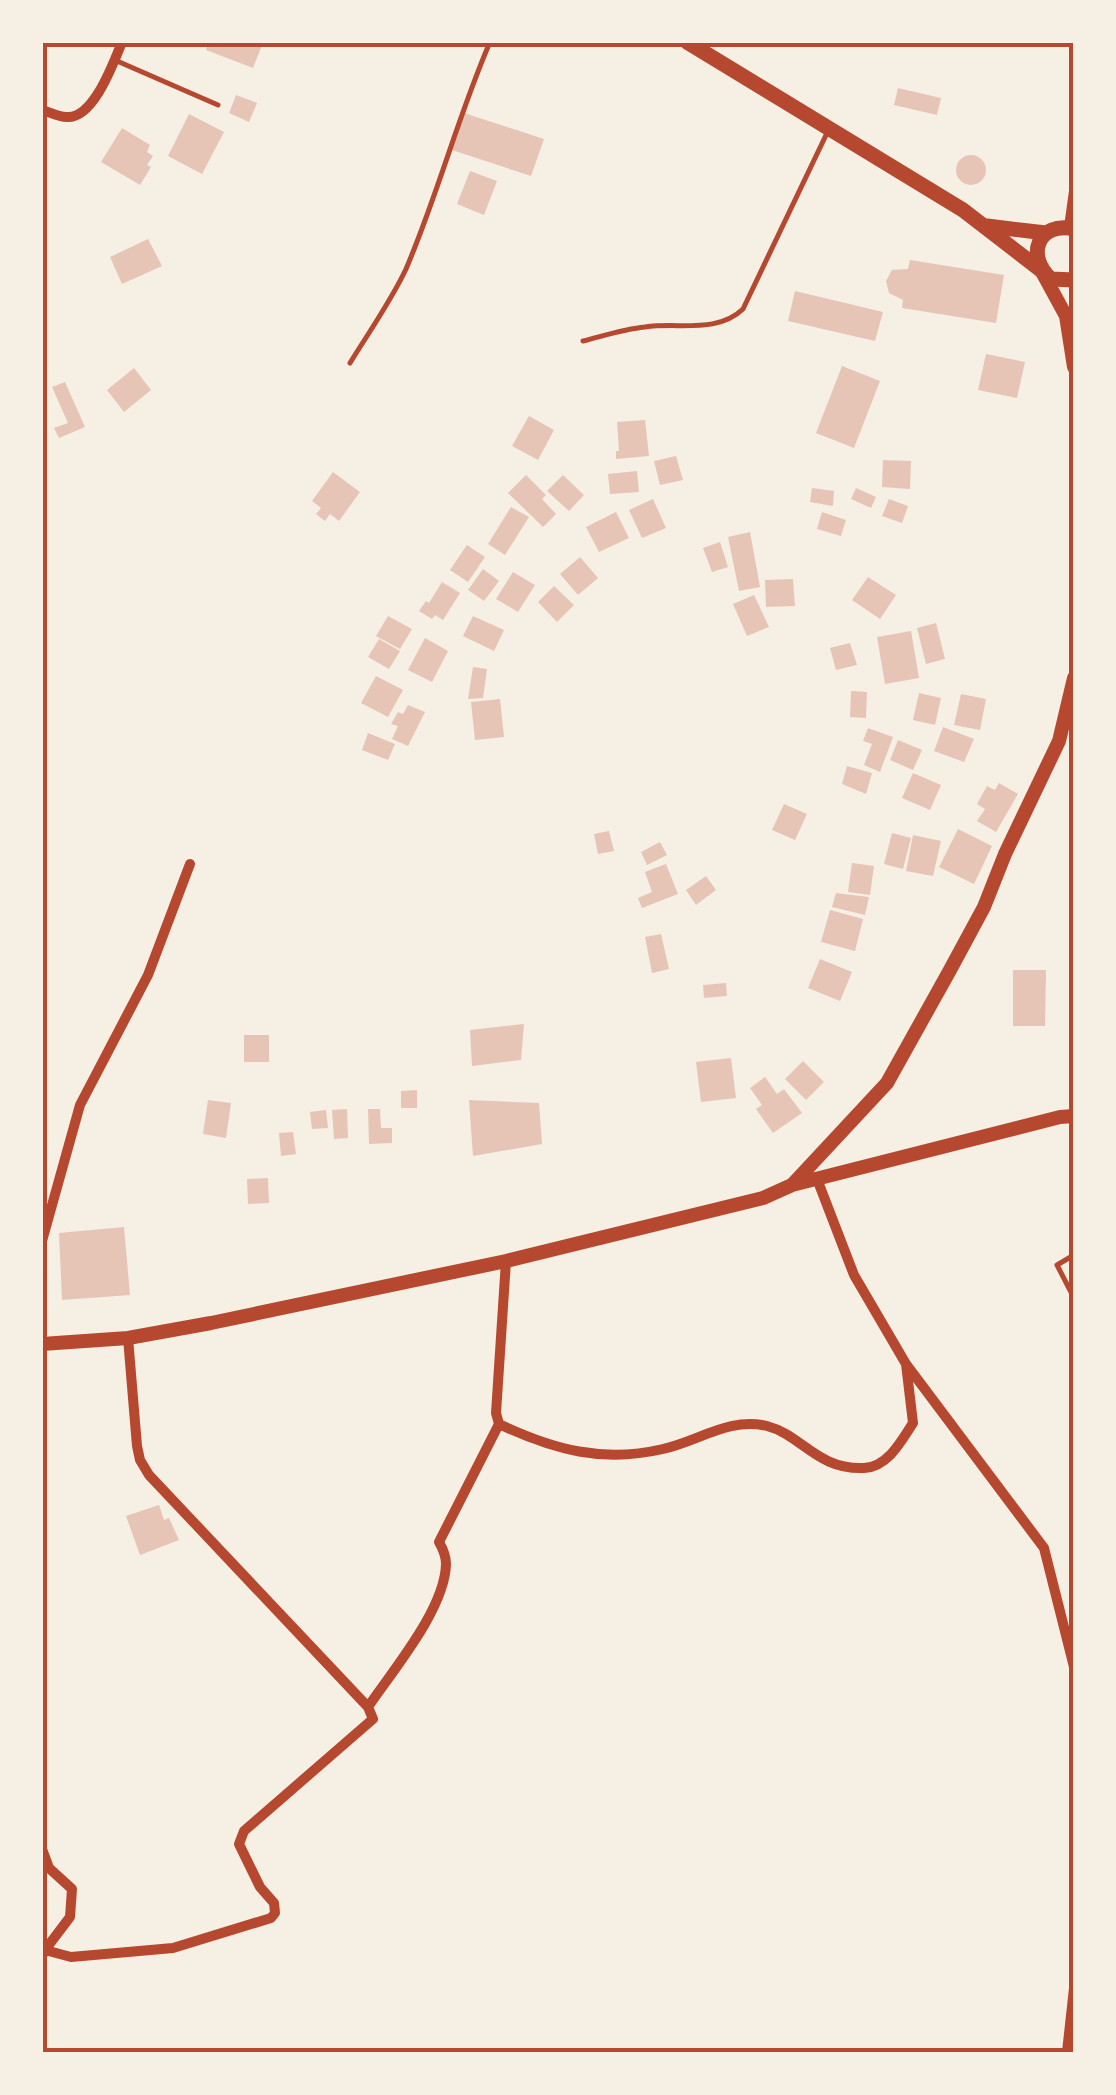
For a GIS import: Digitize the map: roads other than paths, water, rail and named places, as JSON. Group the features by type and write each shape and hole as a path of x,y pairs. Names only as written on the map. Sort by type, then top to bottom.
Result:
{"main road":[{"path":"687,42 987,226 1051,279 1074,280"},
{"path":"987,226 1046,233 1072,227"},
{"path":"1042,271 1036,251 1046,233"}],"street":[{"path":"42,110 68,118 85,112 122,42"},
{"path":"1072,227 1074,192"},
{"path":"1042,271 1066,316 1074,367"},
{"path":"1066,316 1074,298"},
{"path":"792,1185 887,1084 984,907 1060,741 1074,678"},
{"path":"42,1241 80,1105 148,975 190,864"},
{"path":"42,1344 128,1338 506,1261 1074,1116"},
{"path":"817,1180 854,1275 906,1364 1044,1548 1074,1667"},
{"path":"506,1261 496,1413 500,1424 543,1445 607,1456 664,1449 734,1424 770,1426 828,1463 868,1469 892,1454 913,1423 906,1364"},
{"path":"42,1848 49,1868 72,1889 70,1917 44,1953 72,1957 173,1948 271,1918 274,1903 260,1888 239,1844 244,1831 373,1719 368,1707 149,1475 137,1446 128,1338"},
{"path":"368,1707 440,1594 446,1567 440,1542 500,1424"},
{"path":"1067,2052 1074,1988"}],"lane":[{"path":"350,363 404,272 490,42"},
{"path":"115,60 218,106"},
{"path":"583,340 645,326 732,320 743,308 830,127"},
{"path":"1074,1255 1057,1265 1074,1298"}]}
